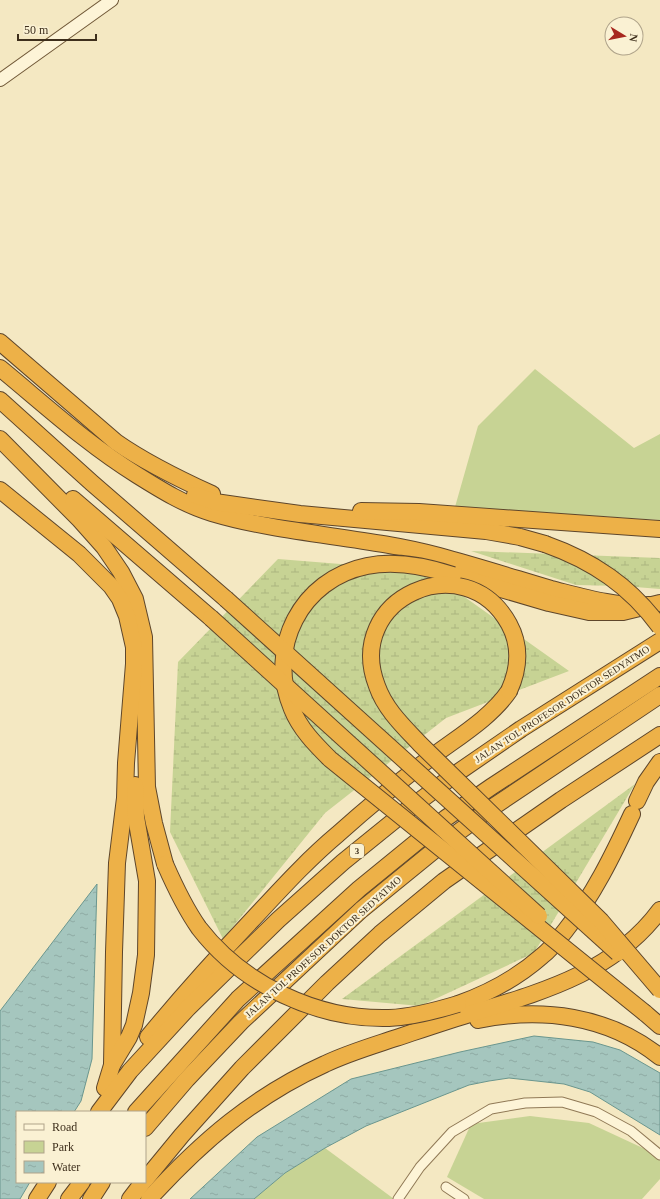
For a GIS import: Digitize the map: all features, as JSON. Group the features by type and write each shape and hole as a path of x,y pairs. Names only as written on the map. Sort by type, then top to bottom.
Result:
{"highway":[{"path":"0,342 116,442 129,451 160,469 237,505"},
{"path":"0,368 81,437 121,466 174,498 211,513 243,521 302,532 410,549 527,582 598,600 638,606 654,604"},
{"path":"0,400 92,483 226,599 660,990"},
{"path":"0,438 211,618 660,1026"},
{"path":"0,438 80,520 104,547 120,572 134,599 140,616 144,637 147,787 154,823 165,864 174,885 190,914 211,941 228,958 263,984 294,999 322,1010 338,1014 390,1018 423,1014 458,1004 494,990 512,980 543,956 578,914 608,863 646,782 660,762"},
{"path":"135,474 215,502 300,514 471,529 520,536 545,544 581,559 604,572 641,604 660,627"},
{"path":"0,490 79,554 111,586 120,599 131,631 134,647 134,664 126,762 125,798 117,863 112,1065"},
{"path":"300,514 356,511 408,511 660,529"},
{"path":"645,1013 330,759 305,731 292,710 285,689 283,665 285,647 290,631 298,615 308,601 320,588 333,580 350,571 367,566 381,564 414,565 549,603 589,612 623,612 654,604"},
{"path":"92,1111 105,1088 176,1002 290,879 336,835 427,760 491,712 509,691 515,677 518,663 517,648 512,629 499,610 493,603 478,592 470,589 452,585 434,586 418,590 405,596 392,606 376,628 372,644 372,669 380,693 395,717 420,744 601,921 660,990"},
{"path":"105,1088 112,1065 134,1026 141,993 146,955 147,881 136,817 134,789 135,721 144,637"},
{"name":"JALAN TOL PROFESOR DOKTOR SEDYATMO","path":"100,1111 130,1071 188,1008 278,920 343,862 457,773 521,729 660,641"},
{"name":"JALAN TOL PROFESOR DOKTOR SEDYATMO","path":"137,1111 238,999 359,889 446,818 660,676"},
{"name":"JALAN TOL PROFESOR DOKTOR SEDYATMO","path":"146,1127 241,1022 378,895 442,844 490,809 660,695"},
{"path":"146,1179 182,1135 242,1068 327,983 380,934 444,882 561,800 660,735"},
{"path":"149,1199 199,1147 216,1132 250,1106 275,1090 325,1064 376,1044 529,996 587,972 609,959 630,943 660,910"},
{"path":"376,1044 489,1018 522,1014 538,1014 572,1018 605,1027 632,1038 660,1057"},
{"path":"37,1199 47,1183"},
{"path":"69,1199 81,1183"},
{"path":"91,1199 101,1183"},
{"path":"130,1199 142,1183"}],"main road":[{"path":"0,80 112,0"}],"street":[{"path":"398,1199 420,1166 452,1132 491,1109 525,1102 562,1102 596,1112 631,1131 660,1155"},
{"path":"446,1187 464,1199"}],"green space":[{"path":"535,369 634,448 660,434 660,520 455,507 478,426"},
{"path":"471,551 660,558 660,589 623,586 576,585"},
{"path":"278,559 428,571 569,671 446,718 325,813 223,939 170,832 178,662"},
{"path":"635,784 534,953 420,1006 342,999"},
{"path":"530,1116 589,1123 660,1156 660,1179 642,1199 484,1199 447,1177 471,1124"},
{"path":"325,1148 394,1199 254,1199 285,1173"}],"water":[{"path":"97,884 92,1059 81,1101 75,1111 16,1111 16,1183 29,1183 20,1199 0,1199 0,1011"},
{"path":"534,1036 593,1042 620,1050 660,1073 660,1135 590,1092 564,1084 509,1078 469,1085 366,1126 325,1148 285,1173 254,1199 190,1199 257,1137 351,1079 460,1052"}]}
